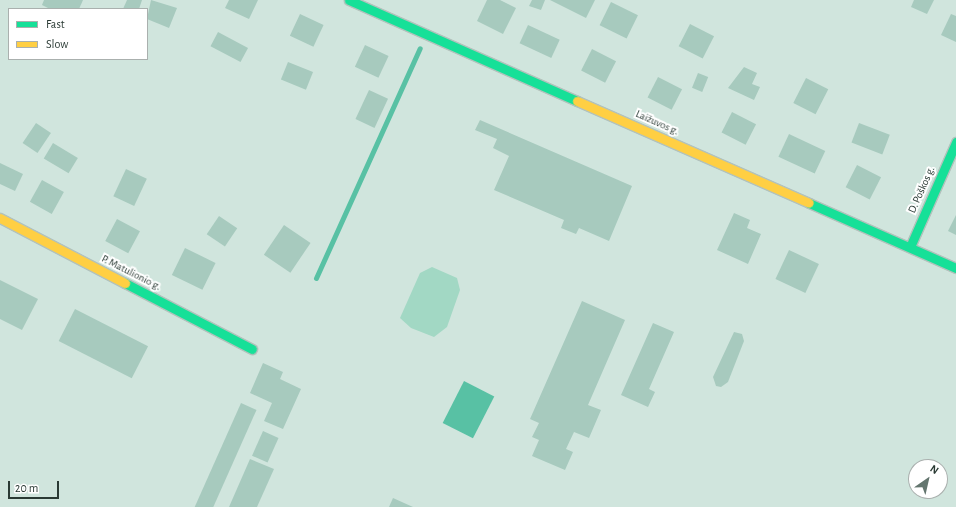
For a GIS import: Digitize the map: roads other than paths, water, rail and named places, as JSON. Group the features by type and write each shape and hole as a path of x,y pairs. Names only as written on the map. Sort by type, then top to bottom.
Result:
{"main road":[{"name":"Laižuvos g.","path":"349,0 956,268"},
{"name":"D. Poškos g.","path":"910,247 956,142"},
{"name":"P. Matulionio g.","path":"0,218 252,349"}],"waterway":[{"path":"316,278 420,48"}]}
